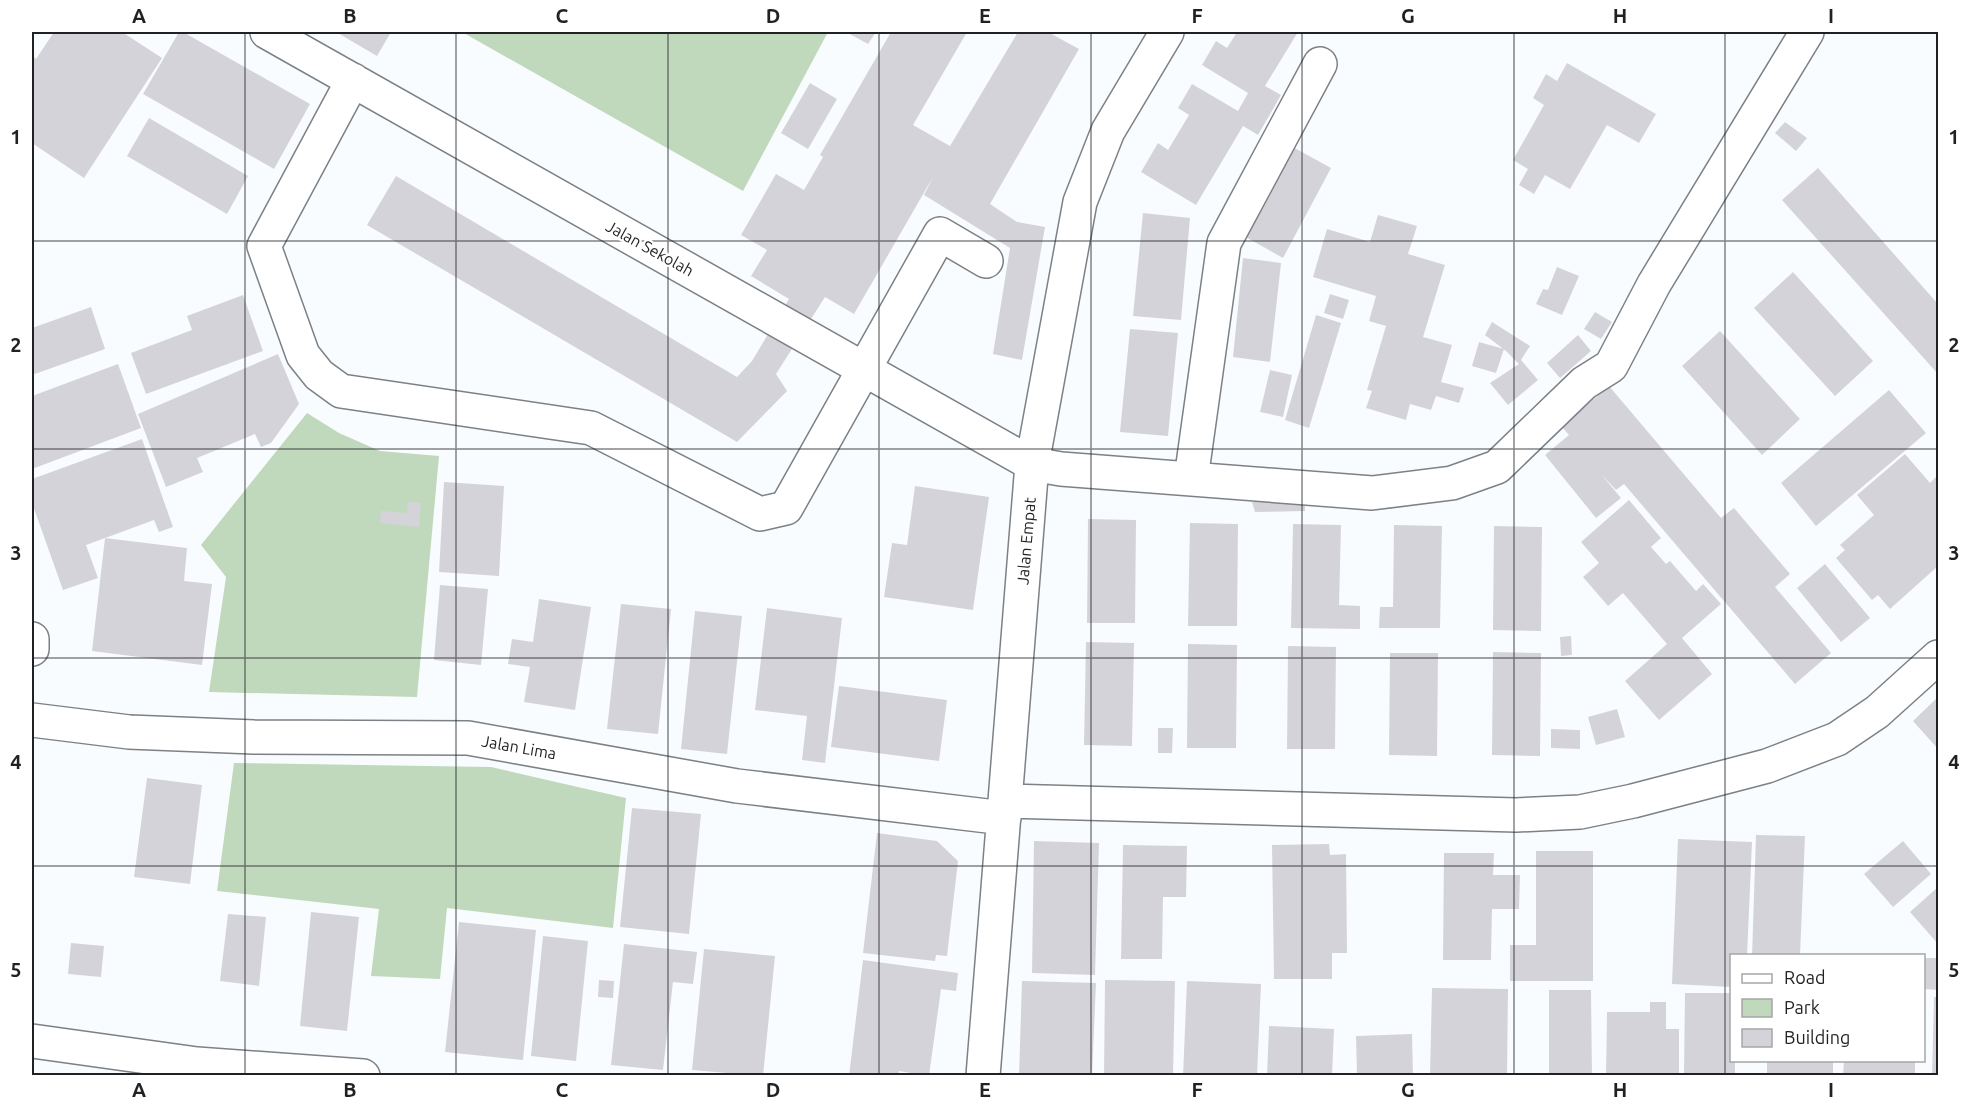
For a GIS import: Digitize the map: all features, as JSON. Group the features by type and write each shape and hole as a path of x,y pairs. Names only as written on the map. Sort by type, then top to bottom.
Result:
{"street":[{"name":"Jalan Sekolah","path":"267,32 1032,464 1061,469 1372,493 1452,483 1497,467 1584,383 1611,366 1654,284 1807,32"},
{"name":"Jalan Empat","path":"983,1076 1032,464 1080,202 1108,131 1167,32"},
{"path":"1191,479 1224,243 1320,64"},
{"path":"353,80 264,246 303,355 319,375 341,391 591,428 760,514 786,508 940,234 986,261"},
{"path":"32,639 32,649"},
{"name":"Jalan Lima","path":"32,720 129,732 254,737 468,738 737,786 1004,810 1516,815 1580,812 1633,801 1767,766 1837,739 1877,712 1938,657"},
{"path":"32,1041 197,1064 363,1076"}],"green space":[{"path":"462,32 828,32 743,191"},
{"path":"307,413 339,433 380,451 439,456 417,697 209,692 226,577 201,545"},
{"path":"234,763 491,767 626,798 613,928 447,908 440,979 371,976 379,909 217,891"}],"building":[{"path":"54,32 91,34 92,32 122,32 162,58 84,178 32,143 32,56 36,59"},
{"path":"179,32 183,32 310,104 274,169 143,94"},
{"path":"336,32 391,32 377,56"},
{"path":"846,32 876,32 868,44"},
{"path":"891,32 967,32 913,125 950,146 1018,32 1048,32 1079,49 990,204 1017,222 1045,227 1022,360 993,354 1010,248 924,195 933,177 854,314 825,297 776,374 787,391 737,442 367,225 396,176 737,377 752,361 789,299 751,276 767,250 741,235 776,174 804,190 823,157 820,155"},
{"path":"1237,32 1298,32 1265,86 1281,95 1258,135 1243,126 1196,205 1141,172 1158,143 1168,150 1189,115 1178,108 1192,84 1238,111 1248,93 1202,65 1216,41 1227,48"},
{"path":"1567,63 1656,114 1639,143 1607,125 1570,189 1545,175 1534,194 1519,185 1528,169 1513,160 1544,105 1533,98 1546,74 1557,81"},
{"path":"810,83 837,99 808,149 781,133"},
{"path":"149,118 248,176 227,214 127,156"},
{"path":"1785,122 1807,138 1796,151 1775,133"},
{"path":"1291,146 1331,168 1283,258 1242,235"},
{"path":"1818,168 1938,304 1938,374 1782,200"},
{"path":"1143,213 1190,218 1181,320 1133,316"},
{"path":"1378,215 1417,226 1408,254 1445,265 1423,337 1452,345 1441,382 1464,388 1459,403 1436,396 1431,410 1410,404 1406,420 1366,408 1372,391 1367,390 1386,326 1369,321 1376,296 1313,277 1327,229 1370,242"},
{"path":"1243,258 1281,263 1270,362 1233,357"},
{"path":"1557,267 1579,276 1562,315 1536,304 1543,289 1548,290"},
{"path":"1793,272 1873,361 1835,396 1754,308"},
{"path":"1330,294 1349,300 1343,319 1324,313"},
{"path":"243,295 263,351 146,394 131,353 192,330 187,316"},
{"path":"91,307 105,349 32,375 32,328"},
{"path":"1595,312 1612,322 1601,339 1584,329"},
{"path":"1316,315 1341,323 1309,428 1285,420"},
{"path":"1492,322 1530,346 1521,360 1538,380 1508,405 1490,383 1519,364 1485,335"},
{"path":"1130,329 1178,333 1168,436 1120,432"},
{"path":"1720,331 1800,419 1762,455 1682,366"},
{"path":"1578,335 1591,351 1560,378 1547,363"},
{"path":"1479,342 1504,349 1496,373 1472,366"},
{"path":"278,354 299,404 271,443 261,447 255,434 197,458 203,472 166,487 138,414"},
{"path":"118,364 141,428 32,469 32,396"},
{"path":"1270,370 1292,375 1283,417 1260,412"},
{"path":"1609,386 1721,518 1734,508 1790,574 1775,587 1831,653 1795,684 1624,484 1616,490 1601,474 1621,498 1596,518 1545,455 1569,435 1562,427"},
{"path":"1889,390 1926,433 1816,526 1781,483"},
{"path":"142,439 173,527 159,532 154,520 86,545 98,578 63,590 32,503 32,479"},
{"path":"1905,454 1930,483 1938,475 1938,566 1890,609 1878,595 1872,600 1836,558 1845,550 1840,545 1874,515 1857,495"},
{"path":"444,482 504,486 499,576 439,572"},
{"path":"915,486 989,497 973,610 884,597 892,543 907,545"},
{"path":"1305,500 1305,511 1255,512 1252,502"},
{"path":"1629,500 1661,538 1651,547 1666,564 1670,561 1696,591 1703,584 1721,604 1682,638 1712,674 1659,720 1625,681 1667,644 1623,593 1608,606 1583,577 1599,563 1581,542"},
{"path":"408,502 421,503 419,527 380,523 381,511 407,513"},
{"path":"1088,519 1136,520 1135,623 1087,623"},
{"path":"1190,523 1238,524 1237,626 1188,626"},
{"path":"1293,524 1341,525 1339,605 1360,606 1360,629 1291,628"},
{"path":"1394,525 1442,526 1440,628 1379,628 1380,607 1393,607"},
{"path":"1494,526 1542,527 1541,631 1493,630"},
{"path":"105,538 187,548 184,581 212,584 202,665 92,651"},
{"path":"1825,564 1870,618 1841,642 1797,588"},
{"path":"440,585 488,589 481,665 434,660"},
{"path":"539,599 591,607 575,710 524,702 530,667 508,664 512,639 533,642"},
{"path":"621,604 671,609 658,734 607,729"},
{"path":"767,608 842,618 825,763 802,760 807,716 755,710"},
{"path":"695,611 742,616 727,754 681,749"},
{"path":"1571,636 1572,655 1561,656 1560,637"},
{"path":"1086,642 1134,643 1132,746 1084,745"},
{"path":"1188,644 1237,645 1236,748 1187,748"},
{"path":"1288,646 1336,647 1335,749 1287,749"},
{"path":"1493,652 1541,653 1540,756 1492,755"},
{"path":"1390,653 1438,653 1437,756 1389,755"},
{"path":"839,686 947,700 939,761 831,747"},
{"path":"1938,697 1938,749 1913,721"},
{"path":"1617,709 1625,737 1596,745 1588,717"},
{"path":"1158,728 1173,728 1172,753 1158,753"},
{"path":"1551,729 1580,730 1580,749 1551,748"},
{"path":"147,778 202,785 190,884 134,877"},
{"path":"632,808 701,814 689,934 620,927"},
{"path":"877,833 937,841 958,861 947,956 936,955 935,961 863,953"},
{"path":"1756,835 1805,836 1800,954 1752,954"},
{"path":"1678,839 1752,842 1747,954 1730,954 1730,987 1672,984"},
{"path":"1034,841 1099,843 1095,975 1032,973"},
{"path":"1903,841 1931,874 1893,907 1864,874"},
{"path":"1329,844 1330,855 1346,854 1347,953 1332,953 1332,979 1274,979 1272,845"},
{"path":"1123,845 1187,846 1186,897 1163,897 1162,959 1121,959"},
{"path":"1536,851 1593,851 1593,981 1510,981 1510,945 1536,945"},
{"path":"1444,853 1494,853 1493,875 1520,875 1519,909 1492,909 1491,960 1443,960"},
{"path":"1938,887 1938,944 1910,912"},
{"path":"311,912 359,917 347,1031 300,1026"},
{"path":"228,914 266,917 259,986 220,981"},
{"path":"459,922 536,930 523,1060 445,1052"},
{"path":"543,936 588,941 576,1061 531,1056"},
{"path":"71,943 104,946 101,977 68,974"},
{"path":"624,944 697,952 693,984 673,982 663,1070 611,1065"},
{"path":"704,949 775,956 763,1076 692,1070"},
{"path":"1925,958 1938,958 1938,990 1925,989"},
{"path":"863,960 958,973 956,991 941,989 929,1076 899,1071 898,1076 849,1076"},
{"path":"599,980 614,981 613,998 598,997"},
{"path":"1105,980 1175,981 1173,1076 1104,1076"},
{"path":"1022,981 1096,983 1092,1076 1019,1076"},
{"path":"1187,981 1261,984 1257,1076 1183,1076"},
{"path":"1432,988 1508,989 1507,1076 1430,1076"},
{"path":"1549,990 1591,990 1592,1076 1549,1076"},
{"path":"1685,993 1730,993 1730,1062 1735,1062 1735,1076 1684,1076"},
{"path":"1934,997 1938,997 1938,1076 1932,1076"},
{"path":"1650,1002 1666,1002 1666,1029 1679,1029 1679,1076 1606,1076 1607,1012 1650,1012"},
{"path":"1269,1026 1334,1029 1332,1076 1267,1076"},
{"path":"1412,1034 1413,1076 1357,1076 1356,1036"},
{"path":"1767,1062 1833,1062 1833,1076 1767,1076"},
{"path":"1844,1062 1915,1062 1915,1076 1843,1076"}]}
